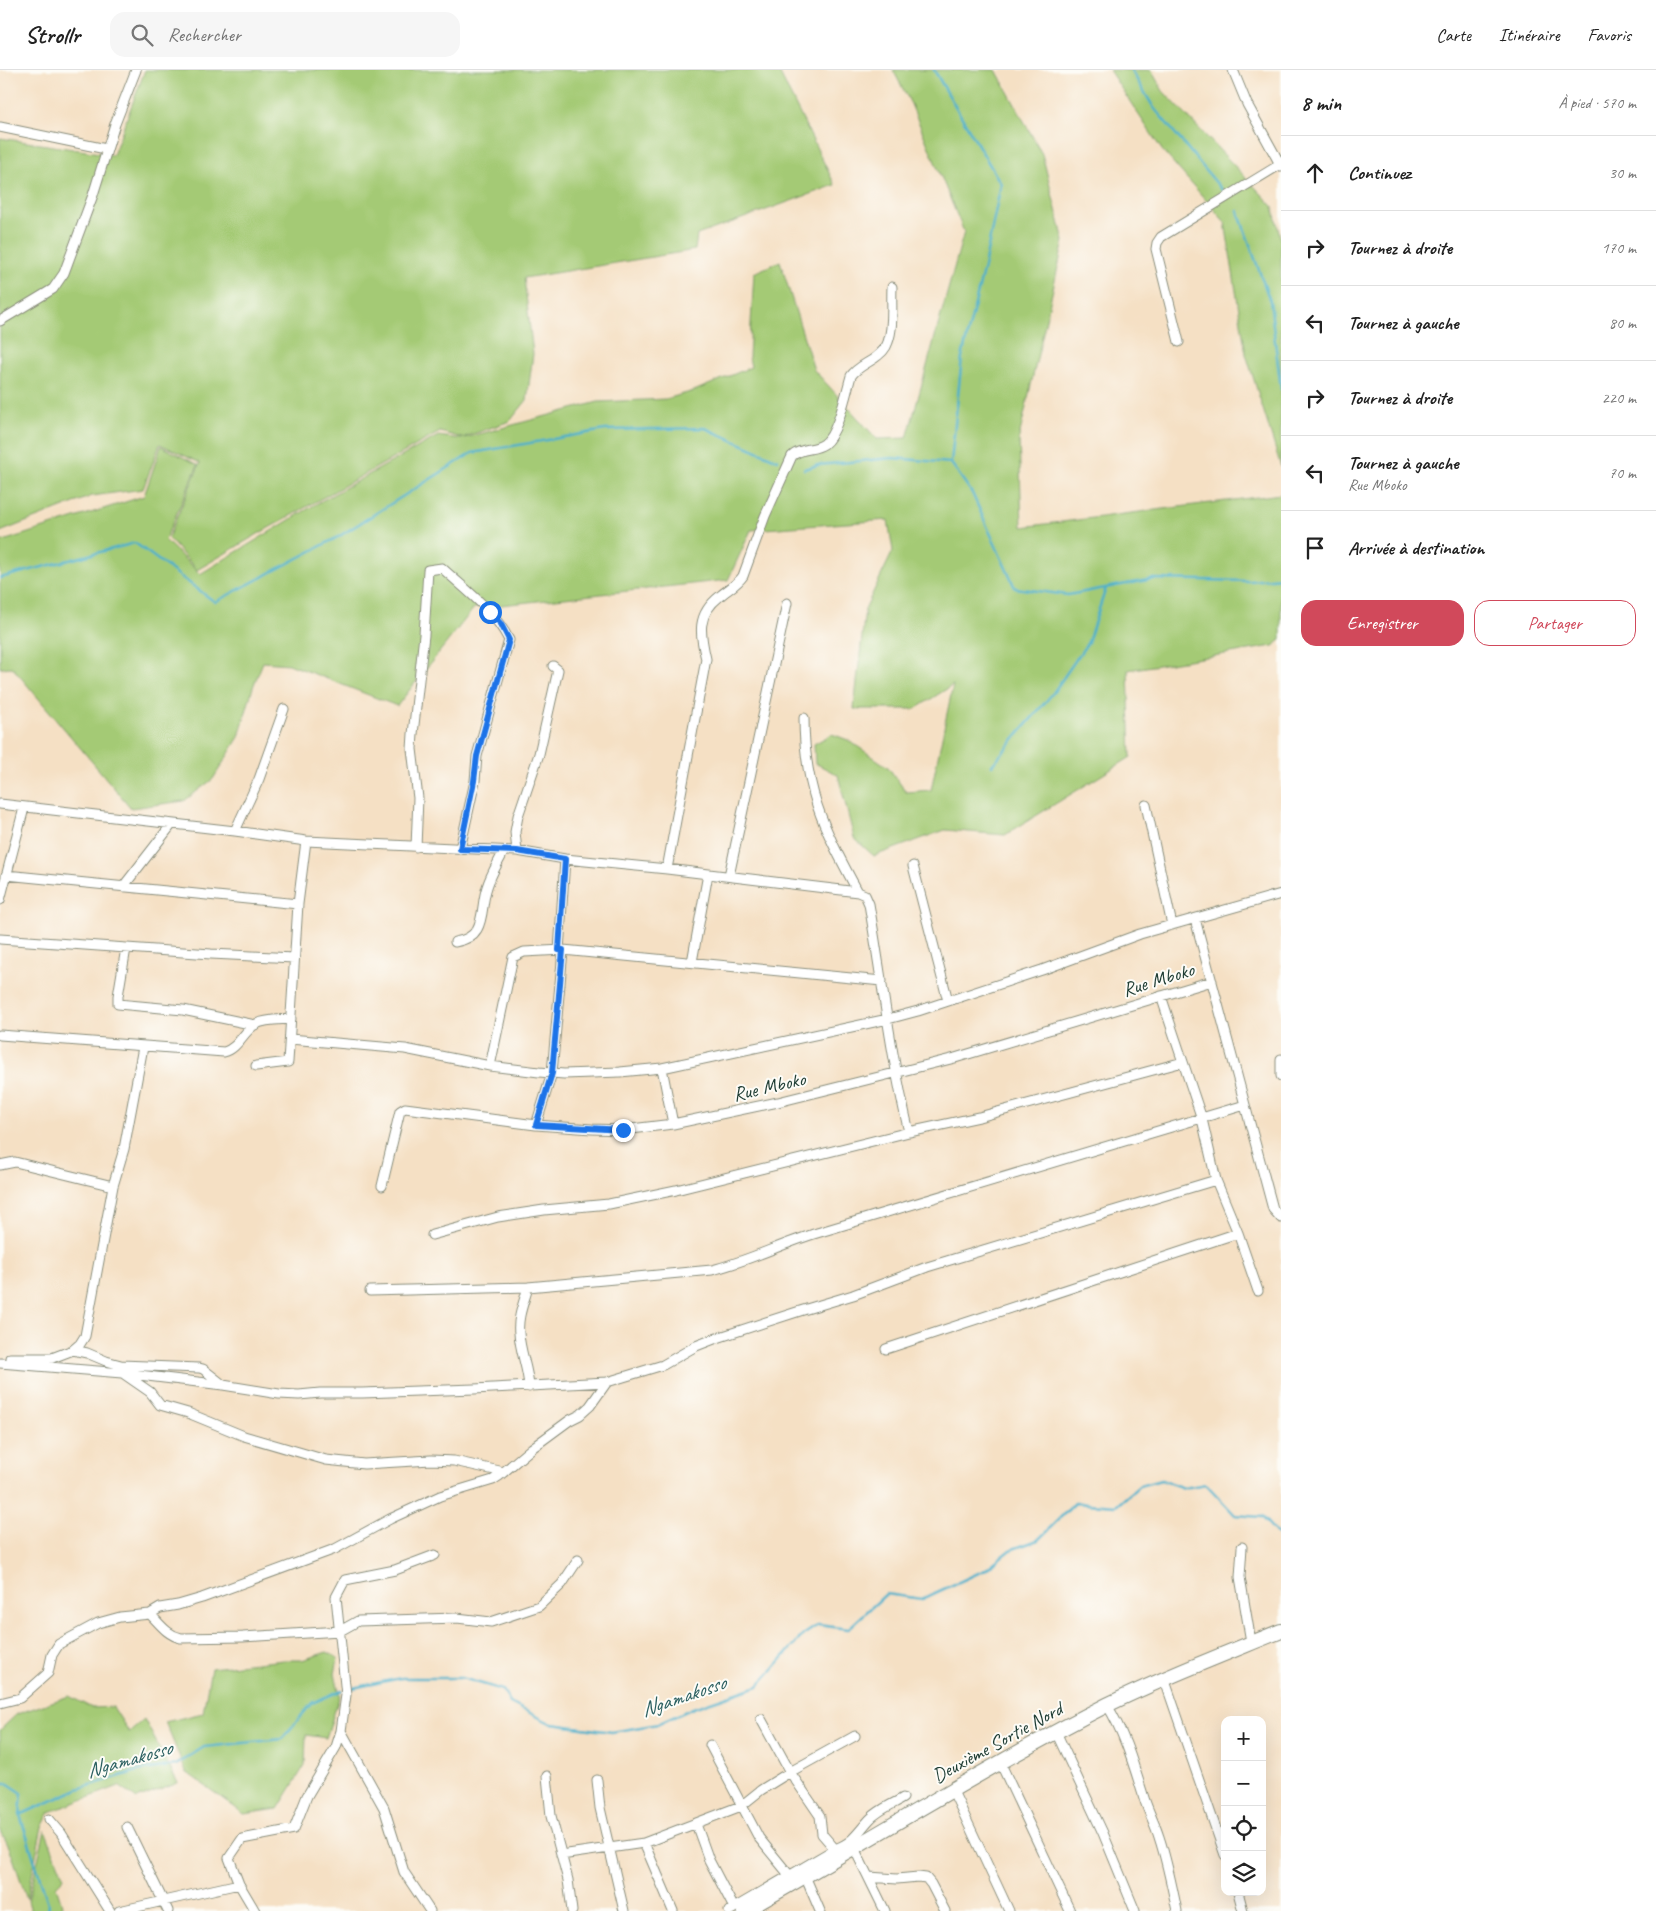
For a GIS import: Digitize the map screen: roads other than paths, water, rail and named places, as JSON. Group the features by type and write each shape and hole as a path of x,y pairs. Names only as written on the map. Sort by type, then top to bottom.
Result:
{"main road":[{"name":"Deuxième Sortie Nord","path":"743,1909 854,1848 1000,1762 1107,1705 1164,1678 1281,1631"}],"street":[{"path":"0,321 53,288 64,273 93,195 106,149 136,70"},
{"path":"1179,342 1156,249 1157,243 1162,237 1281,165 1247,104 1233,70"},
{"path":"0,127 106,149"},
{"path":"667,869 706,659 701,637 701,624 705,613 719,596 739,582 743,576 765,516 792,456 798,451 819,446 830,438 851,376 855,371 871,361 888,343 891,325 892,287"},
{"path":"416,847 418,798 412,750 424,635 428,570 442,568 490,612 501,624 509,640 477,756 474,781 460,849"},
{"path":"729,876 787,603"},
{"path":"517,851 515,832 518,816 539,754 556,685 558,670 553,666"},
{"path":"235,830 259,780 284,709"},
{"path":"804,718 806,750 816,803 858,892"},
{"path":"0,804 235,830 306,841 517,851 565,859 858,892 865,895 869,904 895,1074 909,1132"},
{"path":"1146,805 1172,925"},
{"path":"0,900 24,808"},
{"path":"123,887 172,824"},
{"path":"256,1066 288,1062 298,904 306,841"},
{"path":"455,942 466,940 477,929 483,914 486,888 504,851"},
{"path":"536,1125 552,1073 561,950 565,859"},
{"path":"913,866 948,1001"},
{"path":"692,962 708,874"},
{"path":"6,875 298,904"},
{"path":"290,1039 405,1049 490,1066 564,1074 627,1072 662,1068 888,1019 948,1001 1172,925 1281,894"},
{"path":"1195,919 1273,1209 1281,1218"},
{"path":"0,939 294,958"},
{"path":"126,948 118,1004 183,1010 255,1025"},
{"path":"490,1066 513,957 520,953 561,950 882,981"},
{"name":"Rue Mboko","path":"382,1186 402,1109 536,1125 623,1130 673,1124 778,1102 895,1074 973,1053 1212,981"},
{"path":"1161,996 1202,1119 1216,1180 1238,1233 1258,1290"},
{"path":"0,1036 224,1052 234,1047 255,1025 262,1021 291,1019"},
{"path":"0,1357 52,1358 73,1350 85,1336 113,1186 124,1149 142,1047"},
{"path":"1281,1058 1281,1076"},
{"path":"432,1235 498,1217 544,1210 609,1204 676,1190 909,1132 978,1117 1183,1062"},
{"path":"662,1068 673,1124"},
{"path":"370,1291 528,1288 712,1270 738,1264 784,1243 817,1232 1245,1105"},
{"path":"0,1165 15,1162 113,1186"},
{"path":"0,1363 122,1373 299,1395 529,1387 607,1382 663,1366 696,1346 714,1339 853,1296 927,1267 1216,1180"},
{"path":"886,1349 1238,1233"},
{"path":"528,1288 518,1332 528,1371 529,1387"},
{"path":"73,1350 87,1352 111,1363 203,1369 224,1385"},
{"path":"122,1373 150,1392 160,1405 188,1413 244,1436 326,1460 364,1464 430,1460 454,1461 504,1472"},
{"path":"0,1709 20,1698 48,1673 52,1655 59,1644 98,1623 120,1617 150,1614 160,1608 202,1598 335,1549 398,1515 440,1496 493,1480 532,1448 570,1420 580,1415 590,1406 607,1382"},
{"path":"1242,1547 1240,1577 1251,1642"},
{"path":"255,1911 239,1884 229,1858 242,1839 294,1829 307,1796 336,1747 341,1731 346,1695 346,1680 336,1596 344,1580 395,1570 435,1555"},
{"path":"150,1614 167,1632 182,1638 243,1637 340,1631 358,1621 457,1618 491,1622 539,1606 562,1584 578,1560"},
{"path":"1164,1678 1224,1851"},
{"path":"0,1703 20,1698"},
{"path":"1107,1705 1126,1741 1148,1810 1158,1834 1168,1866 1177,1911"},
{"path":"761,1719 790,1772 820,1816 822,1834 835,1849"},
{"path":"341,1731 384,1808 404,1872 430,1911"},
{"path":"1056,1732 1103,1833 1136,1911"},
{"path":"561,1855 644,1843 741,1806 761,1790 790,1772 855,1736"},
{"path":"710,1744 759,1838 790,1876"},
{"path":"1000,1762 1070,1911"},
{"path":"547,1776 551,1816 568,1880 572,1911"},
{"path":"596,1780 608,1849 624,1911"},
{"path":"952,1789 1009,1911"},
{"path":"696,1824 709,1860 743,1909 790,1876 835,1849 848,1844 870,1818 903,1798"},
{"path":"50,1819 61,1833 110,1911"},
{"path":"127,1827 168,1911"},
{"path":"644,1843 673,1911"},
{"path":"854,1848 885,1911"},
{"path":"805,1876 820,1911"},
{"path":"869,1877 897,1879 926,1878 932,1884 945,1911"},
{"path":"119,1911 239,1884"},
{"path":"1239,1896 1243,1911"}],"waterway":[{"path":"934,70 1001,184 984,267 962,357 951,463"},
{"path":"1131,70 1154,108 1223,191"},
{"path":"1238,211 1270,301 1281,389"},
{"path":"0,578 135,543 215,602 338,537 472,453 605,430 705,428 778,460"},
{"path":"804,469 818,465 892,458 951,463 972,493 1015,588 1068,595 1153,579 1250,581 1281,578"},
{"path":"992,765 1053,693 1088,642 1106,588"},
{"name":"Ngamakosso","path":"348,1689 401,1678 462,1678 503,1690 510,1703 552,1724 612,1732 658,1724 693,1708 758,1686 803,1635 818,1625 848,1629 886,1594 922,1599 985,1570 1010,1550 1038,1540 1075,1503 1116,1506 1139,1486 1161,1480 1184,1488 1206,1484 1235,1515 1262,1517 1281,1538"},
{"name":"Ngamakosso","path":"47,1911 48,1903 20,1815 78,1789 137,1771 176,1765 204,1747 282,1739 312,1703 342,1690"},
{"path":"0,1783 7,1783 22,1793 20,1815"}]}
